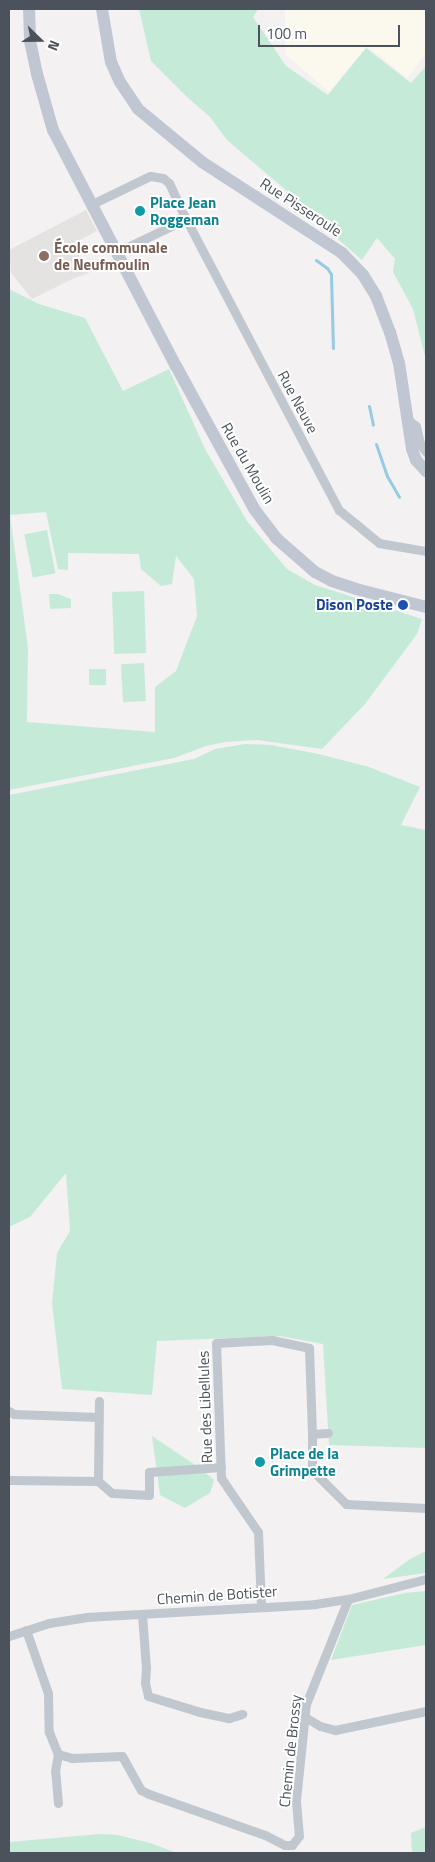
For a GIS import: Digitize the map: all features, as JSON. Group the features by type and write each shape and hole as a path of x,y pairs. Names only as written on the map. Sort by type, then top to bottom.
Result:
{"main road":[{"path":"29,9 30,41 53,130 117,252"},
{"name":"Rue Pisseroule","path":"102,9 111,62 120,82 138,109 202,162 342,253 363,275 376,296 400,363 406,419 416,460 426,471"},
{"name":"Rue du Moulin","path":"117,252 236,477 255,510 276,538 315,572 332,582 426,607"}],"street":[{"path":"92,204 150,176 156,175 168,183 186,220 117,252"},
{"name":"Rue Neuve","path":"186,220 339,510 379,543 426,551"},
{"path":"406,419 416,426 420,444 426,452"},
{"name":"Rue des Libellules","path":"261,1606 258,1532 221,1478 216,1343 272,1340 309,1348 312,1434"},
{"path":"98,1481 99,1401"},
{"path":"9,1411 14,1414 98,1418"},
{"path":"328,1432 312,1434 312,1470 346,1504 426,1508"},
{"path":"9,1480 98,1481 112,1493 149,1495 149,1472 221,1467"},
{"name":"Chemin de Botister","path":"9,1636 26,1630 86,1617 315,1604 348,1599 426,1579"},
{"name":"Chemin de Brossy","path":"285,1849 292,1845 299,1836 296,1800 305,1717 310,1692 348,1599"},
{"path":"142,1614 146,1668 144,1684 148,1696 200,1712 230,1718 242,1714"},
{"path":"26,1630 48,1693 49,1732 58,1754 55,1771 58,1803"},
{"path":"305,1717 320,1726 335,1730 426,1711"},
{"path":"58,1754 81,1759 122,1756 141,1790 191,1808 206,1816 265,1835 285,1849"}],"shaded area":[{"path":"285,9 426,9 426,53 407,78 367,46 329,92 285,54"},
{"name":"École communale de Neufmoulin","path":"86,210 97,231 72,244 89,273 72,279 32,299 11,273 9,250"}],"green space":[{"path":"139,9 258,9 253,17 286,66 328,95 366,48 411,83 426,66 426,360 413,309 393,272 395,259 377,238 362,260 326,229 294,212 300,202 227,140 210,117 151,61"},
{"path":"9,289 39,304 85,318 123,391 169,369 205,449 247,521 287,569 315,585 422,619 417,634 365,704 322,749 257,740 225,742 206,746 174,758 9,790","holes":["46,512 58,569 68,570 68,553 139,554 141,569 161,586 172,584 176,556 194,579 197,616 176,671 155,687 155,732 27,722 28,648 10,515"]},
{"path":"47,530 55,573 33,578 24,534"},
{"path":"144,591 146,653 114,654 112,592"},
{"path":"49,594 58,594 71,599 71,608 50,609"},
{"path":"144,663 146,701 123,702 121,664"},
{"path":"89,669 106,669 106,685 89,685"},
{"path":"245,744 271,745 319,754 369,767 420,787 401,825 426,830 426,1448 329,1445 323,1344 280,1336 157,1341 152,1395 62,1389 52,1303 57,1253 70,1231 66,1173 30,1217 9,1227 9,795 194,759 215,749"},
{"path":"152,1436 214,1480 210,1493 185,1508 160,1495"},
{"path":"426,1551 426,1573 383,1579 410,1559"},
{"path":"426,1591 426,1645 331,1660 352,1605 405,1593"},
{"path":"426,1827 426,1853 412,1853 411,1833"},
{"path":"100,1834 117,1835 150,1843 177,1853 9,1853 9,1842"}],"waterway":[{"path":"316,260 327,268 331,274 333,348"},
{"path":"369,406 373,425"},
{"path":"376,444 387,476 399,497"}],"place":[{"name":"Place Jean Roggeman","path":"140,211"},
{"name":"École communale de Neufmoulin","path":"44,256"},
{"name":"Dison Poste","path":"403,605"},
{"name":"Place de la Grimpette","path":"260,1462"}]}
